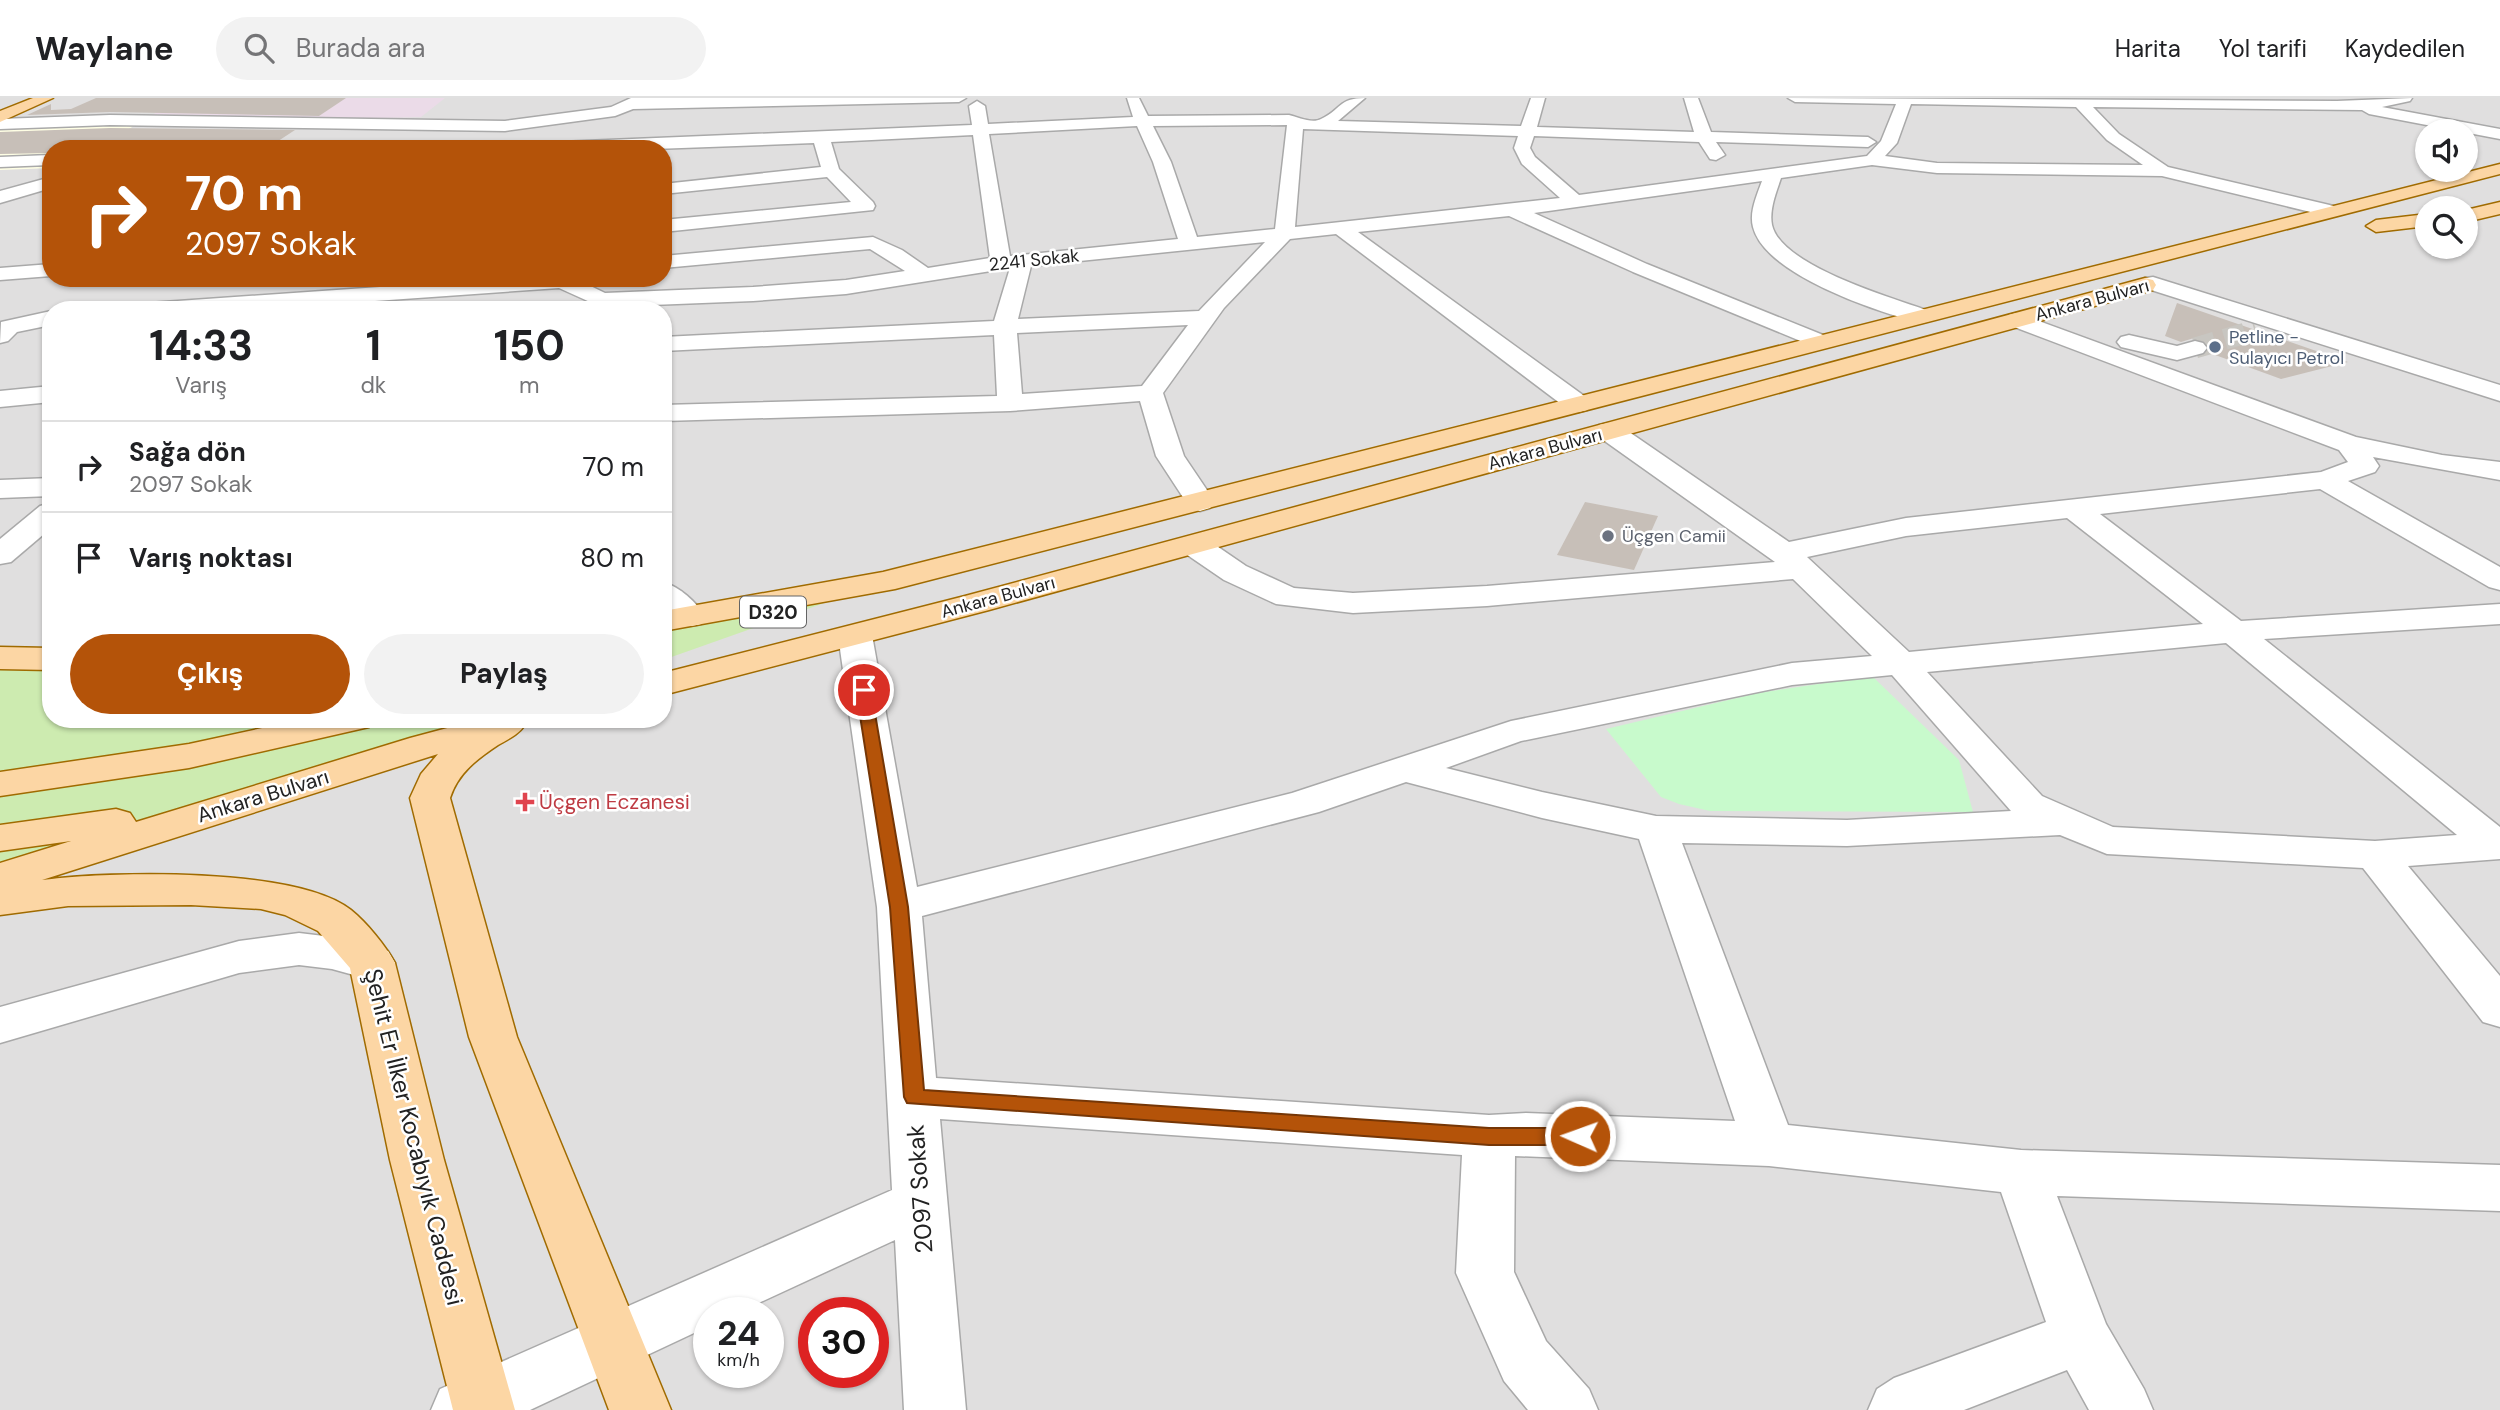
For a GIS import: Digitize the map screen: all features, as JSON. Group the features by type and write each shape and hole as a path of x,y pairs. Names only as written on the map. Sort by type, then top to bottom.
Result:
{"main road":[{"path":"0,107 21,98"},
{"path":"0,117 46,98"},
{"name":"Ankara Bulvarı","path":"672,639 2331,211 2496,156"},
{"path":"2331,211 2359,185"},
{"path":"2478,200 2500,194"},
{"path":"2478,213 2500,208"},
{"name":"Ankara Bulvarı","path":"672,682 1194,545 2153,283 2415,216"},
{"path":"2376,226 2415,221"},
{"name":"Ankara Bulvarı","path":"676,619 884,582"},
{"path":"0,658 42,659"},
{"path":"0,784 189,756 315,728"},
{"name":"Ankara Bulvarı","path":"0,878 424,746 494,728"},
{"path":"504,728 484,737 452,762 434,782 430,797 493,1037 640,1410"},
{"path":"0,838 225,807"},
{"name":"Şehit Er İlker Kocabıyık Caddesi","path":"0,900 68,891 191,890 261,894 299,904 334,920 372,963 476,1407"}],"street":[{"path":"505,126 630,104 959,98"},
{"path":"976,98 1012,262 1005,328 1010,403"},
{"path":"1132,98 1162,162 1189,243"},
{"path":"1324,133 1332,116 1350,107 1358,98"},
{"path":"1519,143 1538,98"},
{"path":"1691,98 1709,149 1745,177"},
{"path":"1795,98 2351,106 2500,134"},
{"path":"2333,98 2351,106 2405,98"},
{"path":"1872,160 1889,143 1906,99"},
{"path":"569,140 576,133 630,104"},
{"path":"2082,104 2113,137 2162,171 2331,211"},
{"path":"672,413 1010,403 1150,393 1206,317 1284,234 1295,133 1272,106"},
{"path":"0,124 166,121 505,126 576,133"},
{"path":"132,140 166,121"},
{"path":"672,144 1143,121 1295,133 1519,143 1707,138 1889,143"},
{"path":"672,225 866,206 831,171 821,138"},
{"path":"1519,143 1528,160 1572,199"},
{"path":"0,162 42,160"},
{"name":"2241 Sokak","path":"657,301 846,287 1012,262 1512,210 1572,199 1773,175 1872,160 1937,168 2162,171"},
{"path":"672,188 831,171"},
{"path":"1773,175 1762,214 1765,233 1786,257 1808,273 1921,316"},
{"path":"0,197 42,185"},
{"path":"1512,210 1640,268 1820,342"},
{"path":"1341,229 1578,404"},
{"path":"672,260 873,243 895,254 924,275"},
{"path":"0,274 42,271"},
{"path":"2153,283 2500,393"},
{"path":"268,301 453,287"},
{"name":"2241 Sokak","path":"572,287 595,301"},
{"path":"672,344 1206,317"},
{"path":"2021,319 2186,350 2132,363"},
{"path":"2021,319 2349,444 2442,463 2500,471"},
{"path":"3,331 42,320"},
{"path":"2256,330 2281,324"},
{"path":"1150,393 1170,456 1200,502"},
{"path":"0,399 42,395"},
{"path":"1609,431 1791,561 1901,664 2028,805 2107,840 2274,847 2375,855 2498,845"},
{"path":"1194,545 1234,573 1288,597 1353,603 1486,596 1791,561 1906,527 2071,506 2325,480 2365,466 2349,444"},
{"path":"2442,463 2500,488"},
{"path":"2325,480 2500,580"},
{"path":"0,489 42,487"},
{"path":"2071,506 2234,632 2498,845"},
{"path":"0,555 42,520"},
{"path":"899,907 1305,803 1511,732 1792,674 2234,632 2500,614"},
{"name":"2097 Sokak","path":"855,635 899,907 935,1410"},
{"path":"1404,769 1542,805 1656,829 1847,833 2066,822"},
{"path":"1656,829 1769,1144"},
{"path":"2375,855 2500,1009"},
{"path":"0,1026 239,957 299,949 372,963"},
{"path":"914,1097 1489,1136 1526,1134 1769,1144 2021,1172 2500,1188"},
{"path":"1489,1136 1485,1273 1525,1361 1567,1410"},
{"path":"2021,1172 2081,1337 2122,1410"},
{"path":"476,1407 614,1340 921,1202"},
{"path":"1899,1410 1916,1399 2081,1337"}],"shaded area":[{"path":"0,98 2500,98 2500,1410 0,1410"},
{"path":"183,98 445,98 421,117 217,122 152,115"},
{"path":"136,125 107,140 42,140 42,168 0,170 0,129"}],"green space":[{"path":"884,582 672,657 672,619"},
{"path":"0,658 42,659 42,728 470,728 0,878"},
{"path":"1872,676 1959,760 1973,812 1710,811 1679,804 1661,797 1606,729 1758,693"}],"building":[{"path":"96,98 346,98 319,116 110,112 27,115 51,104 51,110 71,109"},
{"path":"110,128 295,130 280,140 42,140 42,153 0,154 0,132"},
{"path":"2177,303 2348,362 2281,379 2207,352 2210,348 2204,340 2194,338 2181,342 2165,336"},
{"name":"Üçgen Camii","path":"1585,502 1658,516 1634,570 1557,555"}],"tunnel":[{"path":"2195,348 2256,330"}],"place":[{"name":"Petline - Sulayıcı Petrol","path":"2215,347"},
{"name":"Üçgen Camii","path":"1608,536"},
{"name":"Üçgen Eczanesi","path":"525,802"}],"route":[{"path":"864,690 899,907 914,1097 1489,1136 1580,1136"}]}
